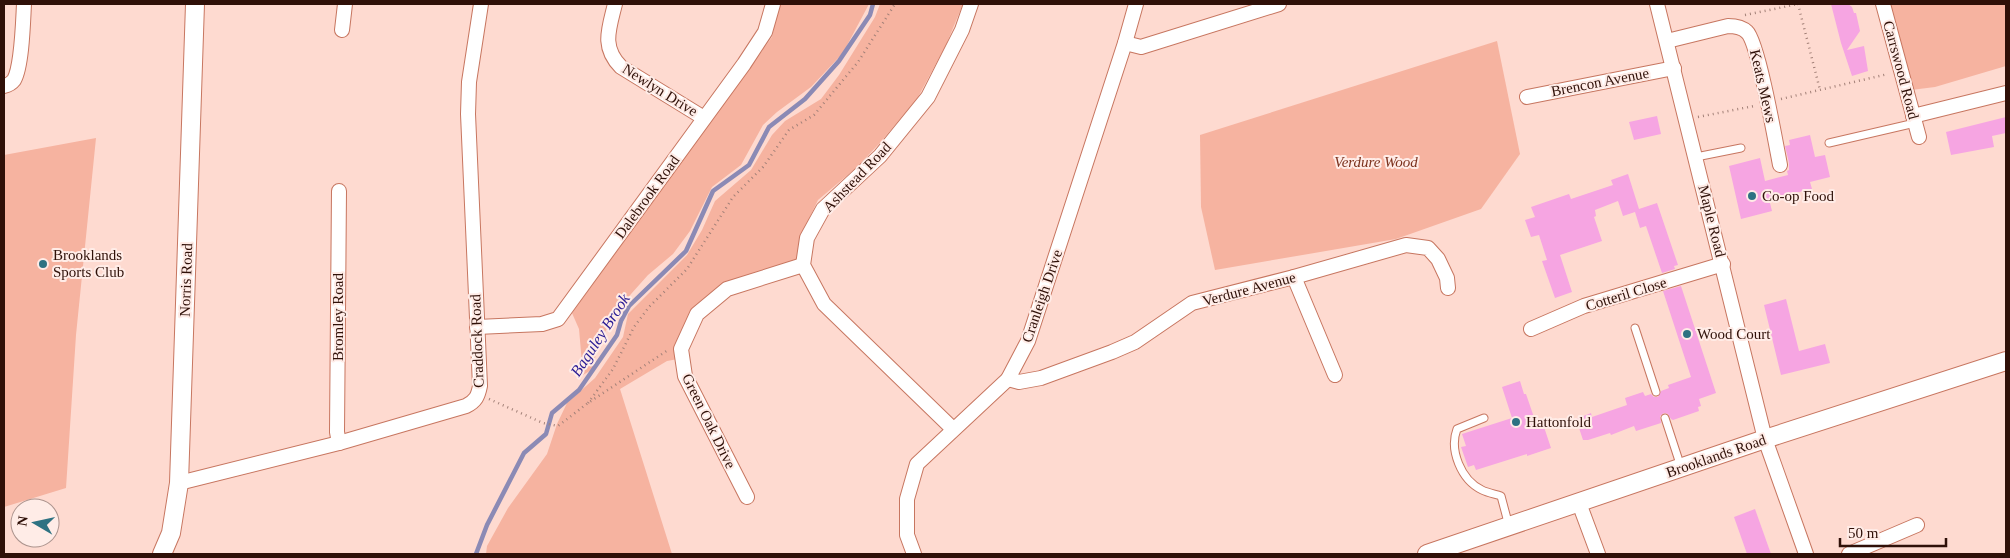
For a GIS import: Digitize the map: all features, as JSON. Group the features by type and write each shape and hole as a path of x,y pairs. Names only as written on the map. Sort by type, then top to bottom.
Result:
{"street":[{"path":"4,86 10,84 14,79 18,67 24,4"},
{"name":"Norris Road","path":"162,554 170,533 179,483 195,4"},
{"path":"342,30 346,4"},
{"name":"Craddock Road","path":"179,483 339,443 466,406 478,396 480,386 468,114 469,82 481,4"},
{"name":"Newlyn Drive","path":"615,4 608,40 609,50 613,59 621,67 704,118"},
{"name":"Dalebrook Road","path":"477,327 542,324 558,319 765,32 773,4"},
{"name":"Ashstead Road","path":"802,265 807,238 823,209 880,156 928,97 962,30 971,4"},
{"name":"Cranleigh Drive","path":"914,554 907,535 907,499 917,464 1008,378 1028,341 1136,4"},
{"path":"1125,43 1141,47 1279,4"},
{"name":"Maple Road","path":"1657,4 1765,439 1806,554"},
{"name":"Carrswood Road","path":"1883,4 1918,137"},
{"path":"1667,40 1728,26 1737,27"},
{"name":"Keats Mews","path":"1737,27 1748,32 1752,42 1768,103 1780,165"},
{"name":"Brencon Avenue","path":"1527,97 1674,68"},
{"path":"1914,120 2006,93"},
{"name":"Bromley Road","path":"339,190 337,432 339,443"},
{"name":"Verdure Avenue","path":"1008,378 1019,382 1041,378 1135,342 1192,303 1294,277 1406,245 1428,248 1438,258 1447,278 1448,288"},
{"name":"Cotteril Close","path":"1532,329 1584,306 1723,264"},
{"path":"681,349 697,314 727,289 802,265 824,304 954,429"},
{"path":"1294,277 1336,375"},
{"name":"Green Oak Drive","path":"681,349 685,376 747,497"},
{"name":"Brooklands Road","path":"1428,554 1765,439 2006,361"},
{"path":"1579,503 1598,554"},
{"path":"1849,554 1917,525"}],"lane":[{"path":"1829,143 1914,120"},
{"path":"1696,157 1741,148"},
{"path":"1634,328 1656,392"},
{"path":"1484,418 1457,429 1454,436 1454,446 1461,469 1466,477 1482,491 1501,496 1509,526"},
{"path":"1665,418 1682,468"}],"path":[{"path":"588,403 613,368 634,327 649,307 687,268 733,197 763,167 789,130 814,115 858,62 894,4"},
{"path":"1737,27 1740,16 1798,4 1820,90 1901,71"},
{"path":"478,396 502,404 518,414 542,423 558,426 588,403 666,350 681,349"}],"green space":[{"path":"779,4 869,4 843,53 811,87 777,112 763,125 741,165 712,187 690,231 673,254 648,275 623,303 598,343 593,369 583,375 579,329 572,313 772,37"},
{"path":"880,4 963,4 946,45 917,99 856,168 818,200 801,235 798,262 702,302 683,327 678,344 678,359 667,361 620,389 672,554 486,554 487,546 508,508 547,454 557,424 567,403 595,378 623,337 628,314 687,255 702,230 715,201 751,170 772,135 785,121 821,99 839,75 875,17"},
{"path":"1888,4 2006,4 2006,66 1935,87 1911,90"},
{"name":"Verdure Wood","path":"1497,41 1520,154 1481,209 1396,239 1215,270 1201,207 1200,135"},
{"name":"Brooklands Sports Club","path":"96,138 76,335 66,488 33,498 10,498 10,505 4,507 4,155"}],"building":[{"path":"1831,4 1848,4 1856,13 1860,31 1847,50 1864,46 1868,71 1852,76"},
{"path":"1657,116 1661,134 1634,140 1629,122"},
{"path":"2006,117 2006,133 1992,136 1994,147 1951,155 1946,132"},
{"path":"1810,135 1815,157 1825,155 1830,177 1810,182 1812,189 1769,199 1772,211 1741,219 1729,166 1760,158 1765,181 1788,175 1789,163 1785,146 1790,145 1789,140"},
{"path":"1628,174 1639,209 1657,203 1678,265 1674,266 1675,269 1662,273 1646,226 1640,228 1635,212 1623,216 1618,201 1595,210 1596,216 1594,217 1602,241 1560,255 1572,292 1555,298 1542,261 1547,260 1539,235 1531,237 1525,220 1535,217 1531,207 1569,194 1571,199 1613,185 1611,180"},
{"name":"Wood Court","path":"1681,286 1716,393 1699,399 1701,406 1698,407 1699,411 1673,420 1668,414 1664,413 1660,416 1661,423 1636,431 1634,426 1611,435 1610,433 1583,440 1576,419 1591,413 1592,417 1627,405 1625,398 1643,392 1645,396 1651,394 1654,397 1658,397 1661,391 1669,388 1668,385 1691,377 1663,291"},
{"path":"1786,299 1799,351 1825,344 1830,363 1781,375 1764,305"},
{"name":"Hattonfold","path":"1520,381 1538,429 1544,427 1551,448 1476,470 1474,465 1468,467 1461,447 1466,446 1462,434 1512,418 1502,387"},
{"path":"1755,509 1771,554 1747,554 1734,517"}],"waterway":[{"name":"Baguley Brook","path":"476,554 487,525 524,453 546,434 552,413 579,390 617,335 621,321 629,306 686,251 713,191 749,165 769,127 805,99 839,61 870,15 873,4"}],"place":[{"name":"Co-op Food","path":"1752,196"},
{"name":"Brooklands Sports Club","path":"43,264"},
{"name":"Wood Court","path":"1687,334"},
{"name":"Hattonfold","path":"1516,422"}]}
